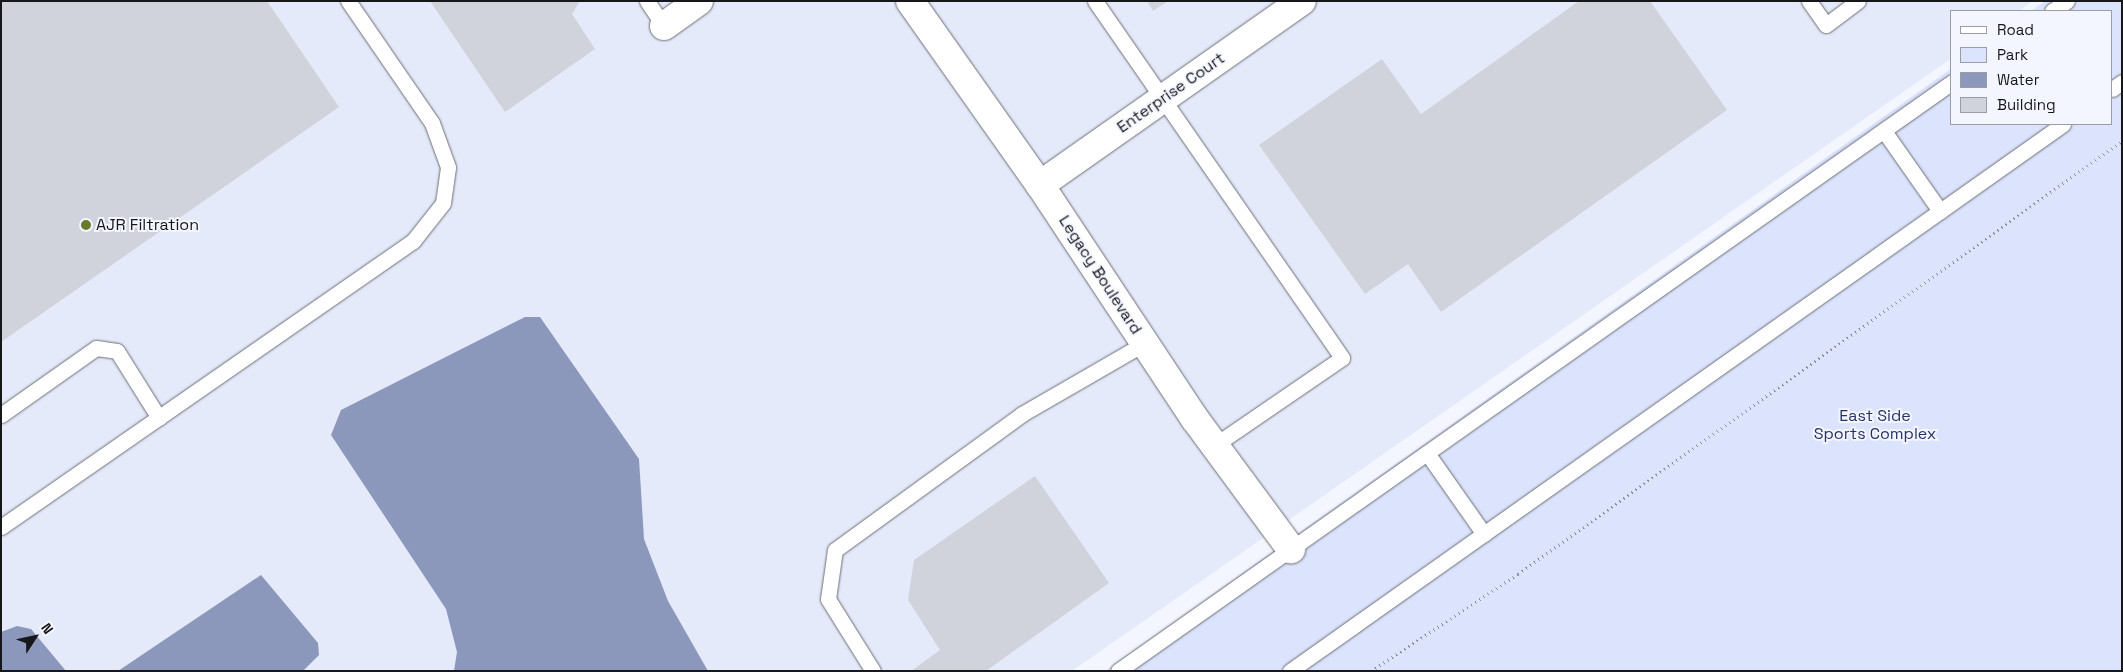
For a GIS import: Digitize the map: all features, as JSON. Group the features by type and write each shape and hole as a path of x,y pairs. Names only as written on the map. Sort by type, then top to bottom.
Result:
{"street":[{"path":"664,26 699,1"},
{"name":"Legacy Boulevard","path":"910,1 1040,185 1215,446 1291,549"},
{"name":"Enterprise Court","path":"1040,185 1302,1"}],"lane":[{"path":"1,527 413,241 443,204 448,167 432,123 348,1"},
{"path":"647,1 664,26"},
{"path":"1095,1 1342,358 1215,446"},
{"path":"1809,1 1826,25 1858,1"},
{"path":"2053,10 2066,1"},
{"path":"1118,671 1950,83"},
{"path":"1290,671 2062,125"},
{"path":"1884,130 1940,211"},
{"path":"873,671 828,599 835,550 1022,414 1145,343"},
{"path":"1,416 96,348 117,351 159,418"},
{"path":"1428,453 1484,534"}],"path":[{"path":"1371,671 1518,574 2122,141"}],"shaded area":[{"path":"1,1 2033,1 2020,10 1950,10 1950,59 1072,671 1,671"}],"green space":[{"name":"East Side Sports Complex","path":"2045,1 2122,1 2122,671 1105,671 1950,69 1950,125 2113,125 2113,10 2032,10"}],"water":[{"path":"525,317 540,317 639,459 644,539 668,601 708,671 454,671 457,652 446,609 331,435 341,410"},
{"path":"261,575 318,643 319,655 303,671 118,671"},
{"path":"17,626 31,629 66,671 1,671 1,632"}],"building":[{"name":"AJR Filtration","path":"1,1 267,1 339,107 1,342"},
{"path":"430,1 580,1 572,14 595,49 505,112"},
{"path":"1147,1 1168,1 1153,11"},
{"path":"1579,1 1650,1 1727,110 1441,312 1408,264 1365,294 1259,145 1382,59 1421,114"},
{"path":"1035,476 1109,583 986,671 911,671 940,650 908,600 914,560"}],"place":[{"name":"AJR Filtration","path":"86,225"}]}
